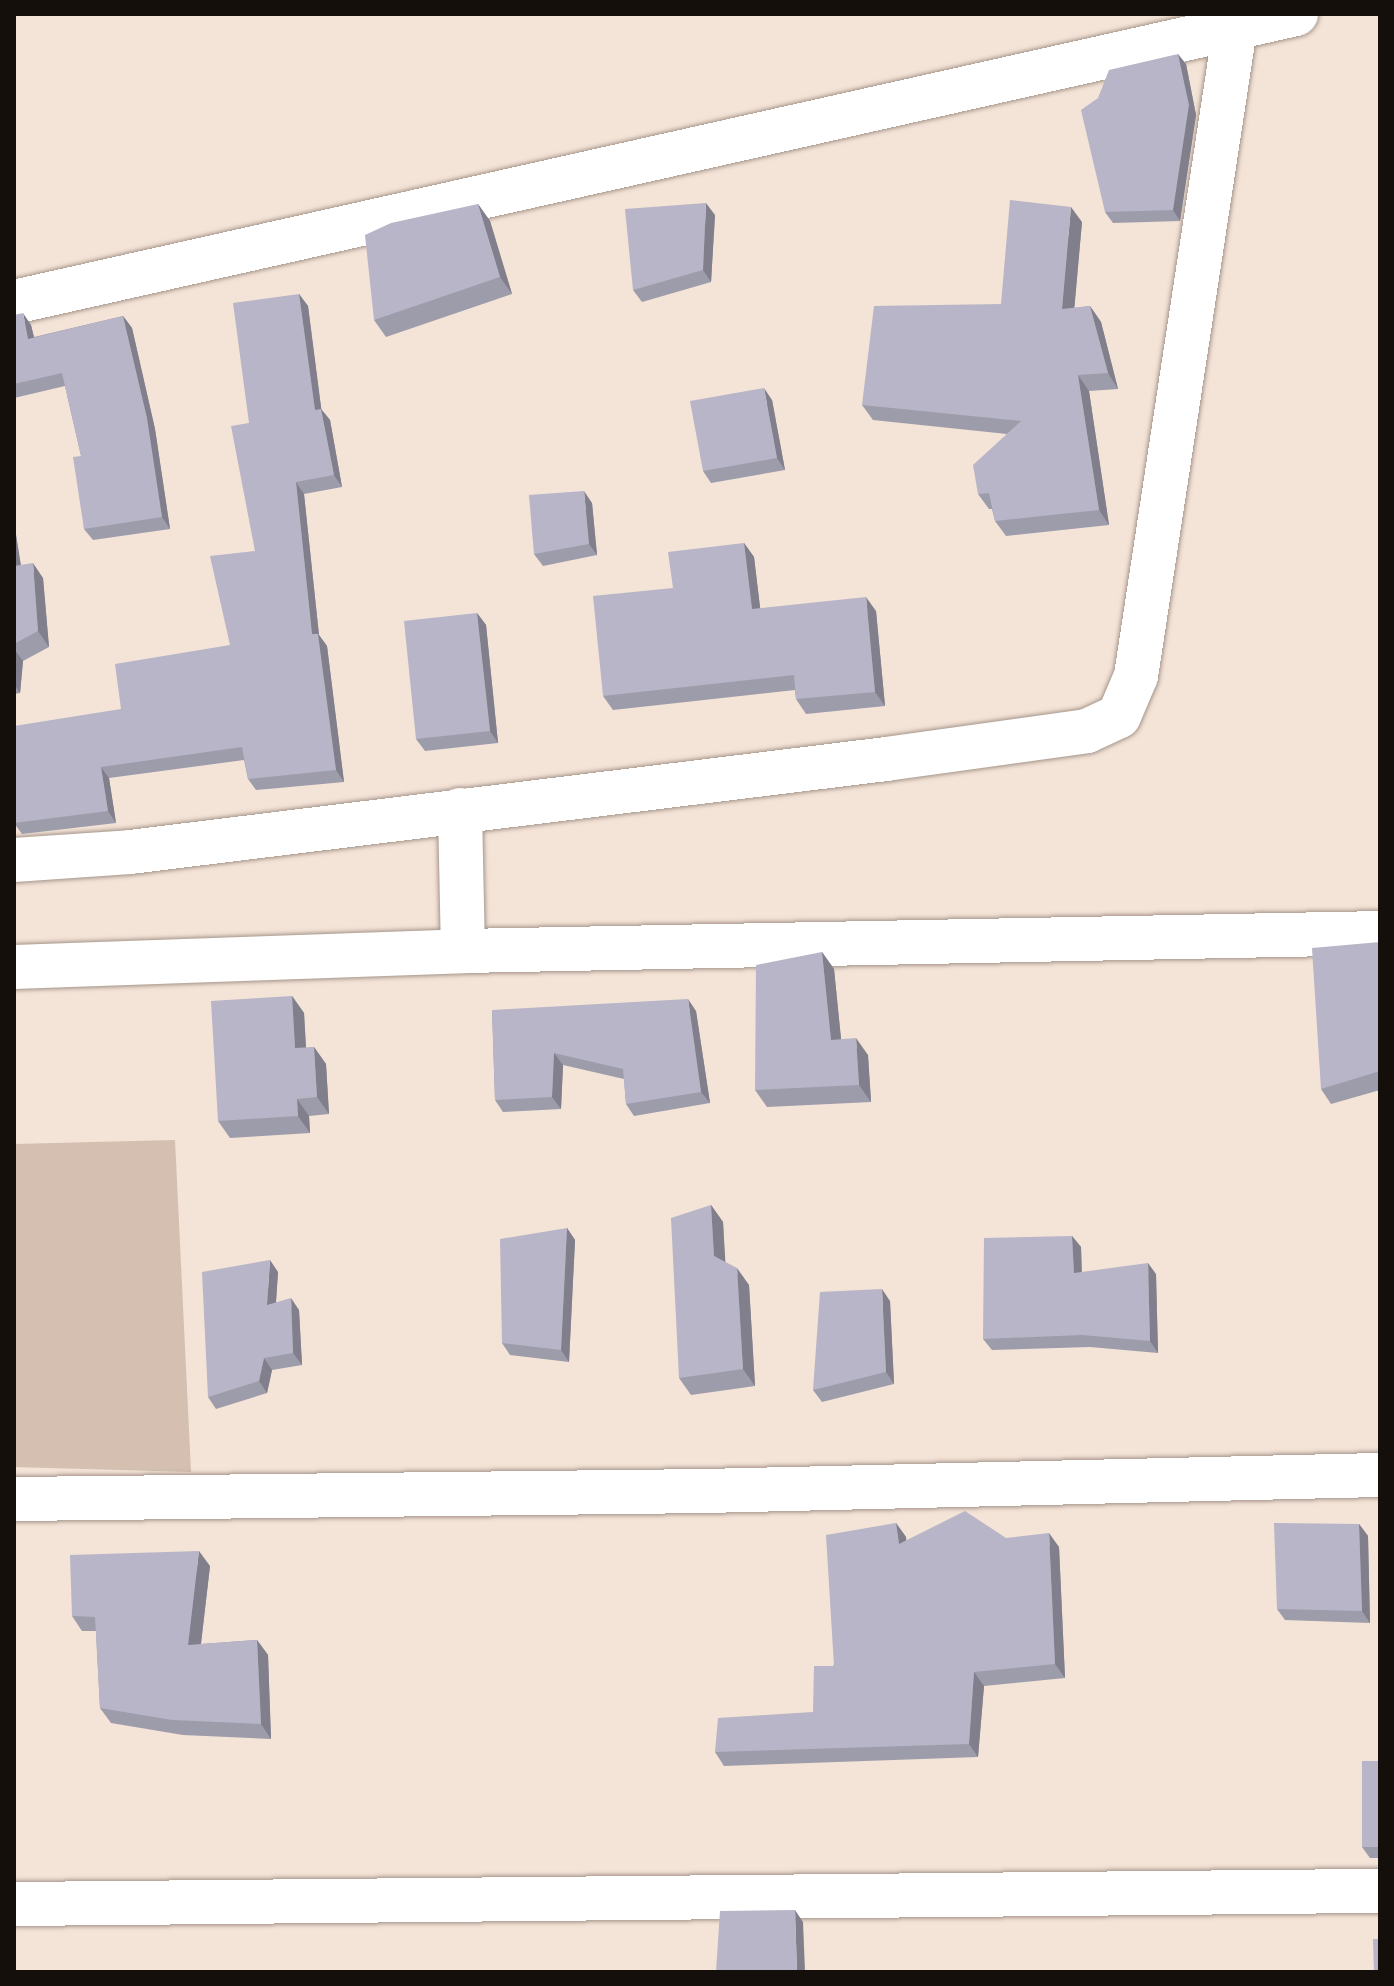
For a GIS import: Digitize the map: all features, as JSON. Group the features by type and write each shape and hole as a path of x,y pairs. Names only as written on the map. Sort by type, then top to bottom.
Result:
{"street":[{"path":"14,302 1296,14"},
{"path":"14,860 130,852 1072,733 1119,716 1136,676 1235,28"},
{"path":"460,810 463,951"},
{"path":"14,967 463,951 1380,933"},
{"path":"14,1499 705,1491 1380,1475"},
{"path":"14,1904 1380,1891"}],"shaded area":[{"path":"175,1140 191,1472 14,1467 14,1144"}],"building":[{"path":"1178,54 1189,105 1173,210 1105,212 1081,110 1098,98 1109,70"},
{"path":"1010,200 1071,207 1062,309 1090,306 1108,373 1078,375 1099,510 995,521 989,493 978,494 973,465 1021,421 862,405 874,306 1001,304"},
{"path":"706,203 703,270 633,290 625,209"},
{"path":"478,204 500,277 374,320 365,235 391,223"},
{"path":"299,294 315,410 321,409 334,475 296,482 312,634 318,634 336,770 248,779 242,747 101,767 108,811 14,823 14,726 121,709 115,664 230,645 210,556 255,551 231,426 249,423 233,303"},
{"path":"23,313 28,339 123,316 147,418 162,517 84,529 73,457 81,456 62,373 14,384 14,315"},
{"path":"764,388 777,458 703,471 690,401"},
{"path":"584,491 589,544 534,554 529,495"},
{"path":"744,543 752,609 866,597 875,692 796,699 794,675 603,696 593,596 673,588 668,552"},
{"path":"33,563 38,631 14,644 14,566"},
{"path":"477,613 490,731 416,739 404,621"},
{"path":"1380,942 1380,1071 1321,1089 1312,948"},
{"path":"822,952 831,1040 856,1038 859,1085 755,1090 756,965"},
{"path":"292,996 295,1048 314,1047 317,1097 297,1099 298,1116 218,1121 211,1001"},
{"path":"688,999 701,1092 626,1104 623,1069 554,1053 552,1097 495,1100 492,1010"},
{"path":"711,1205 714,1256 737,1268 743,1369 679,1378 671,1218"},
{"path":"567,1228 561,1350 502,1343 500,1239"},
{"path":"1072,1236 1074,1273 1148,1263 1150,1341 1082,1335 983,1339 984,1238"},
{"path":"270,1260 267,1305 291,1298 293,1353 264,1358 259,1381 208,1397 202,1272"},
{"path":"882,1289 886,1372 813,1390 820,1292"},
{"path":"965,1511 1006,1538 1049,1533 1055,1664 974,1672 969,1744 715,1752 718,1718 813,1712 814,1666 834,1666 826,1535 896,1523 899,1544"},
{"path":"1274,1523 1359,1524 1362,1611 1277,1609"},
{"path":"199,1551 188,1645 257,1640 261,1724 172,1720 100,1708 95,1617 72,1616 70,1555"},
{"path":"1362,1761 1380,1761 1380,1847 1362,1847"},
{"path":"795,1910 797,1972 716,1972 720,1911"},
{"path":"1373,1939 1380,1939 1380,1972 1374,1972"}]}
